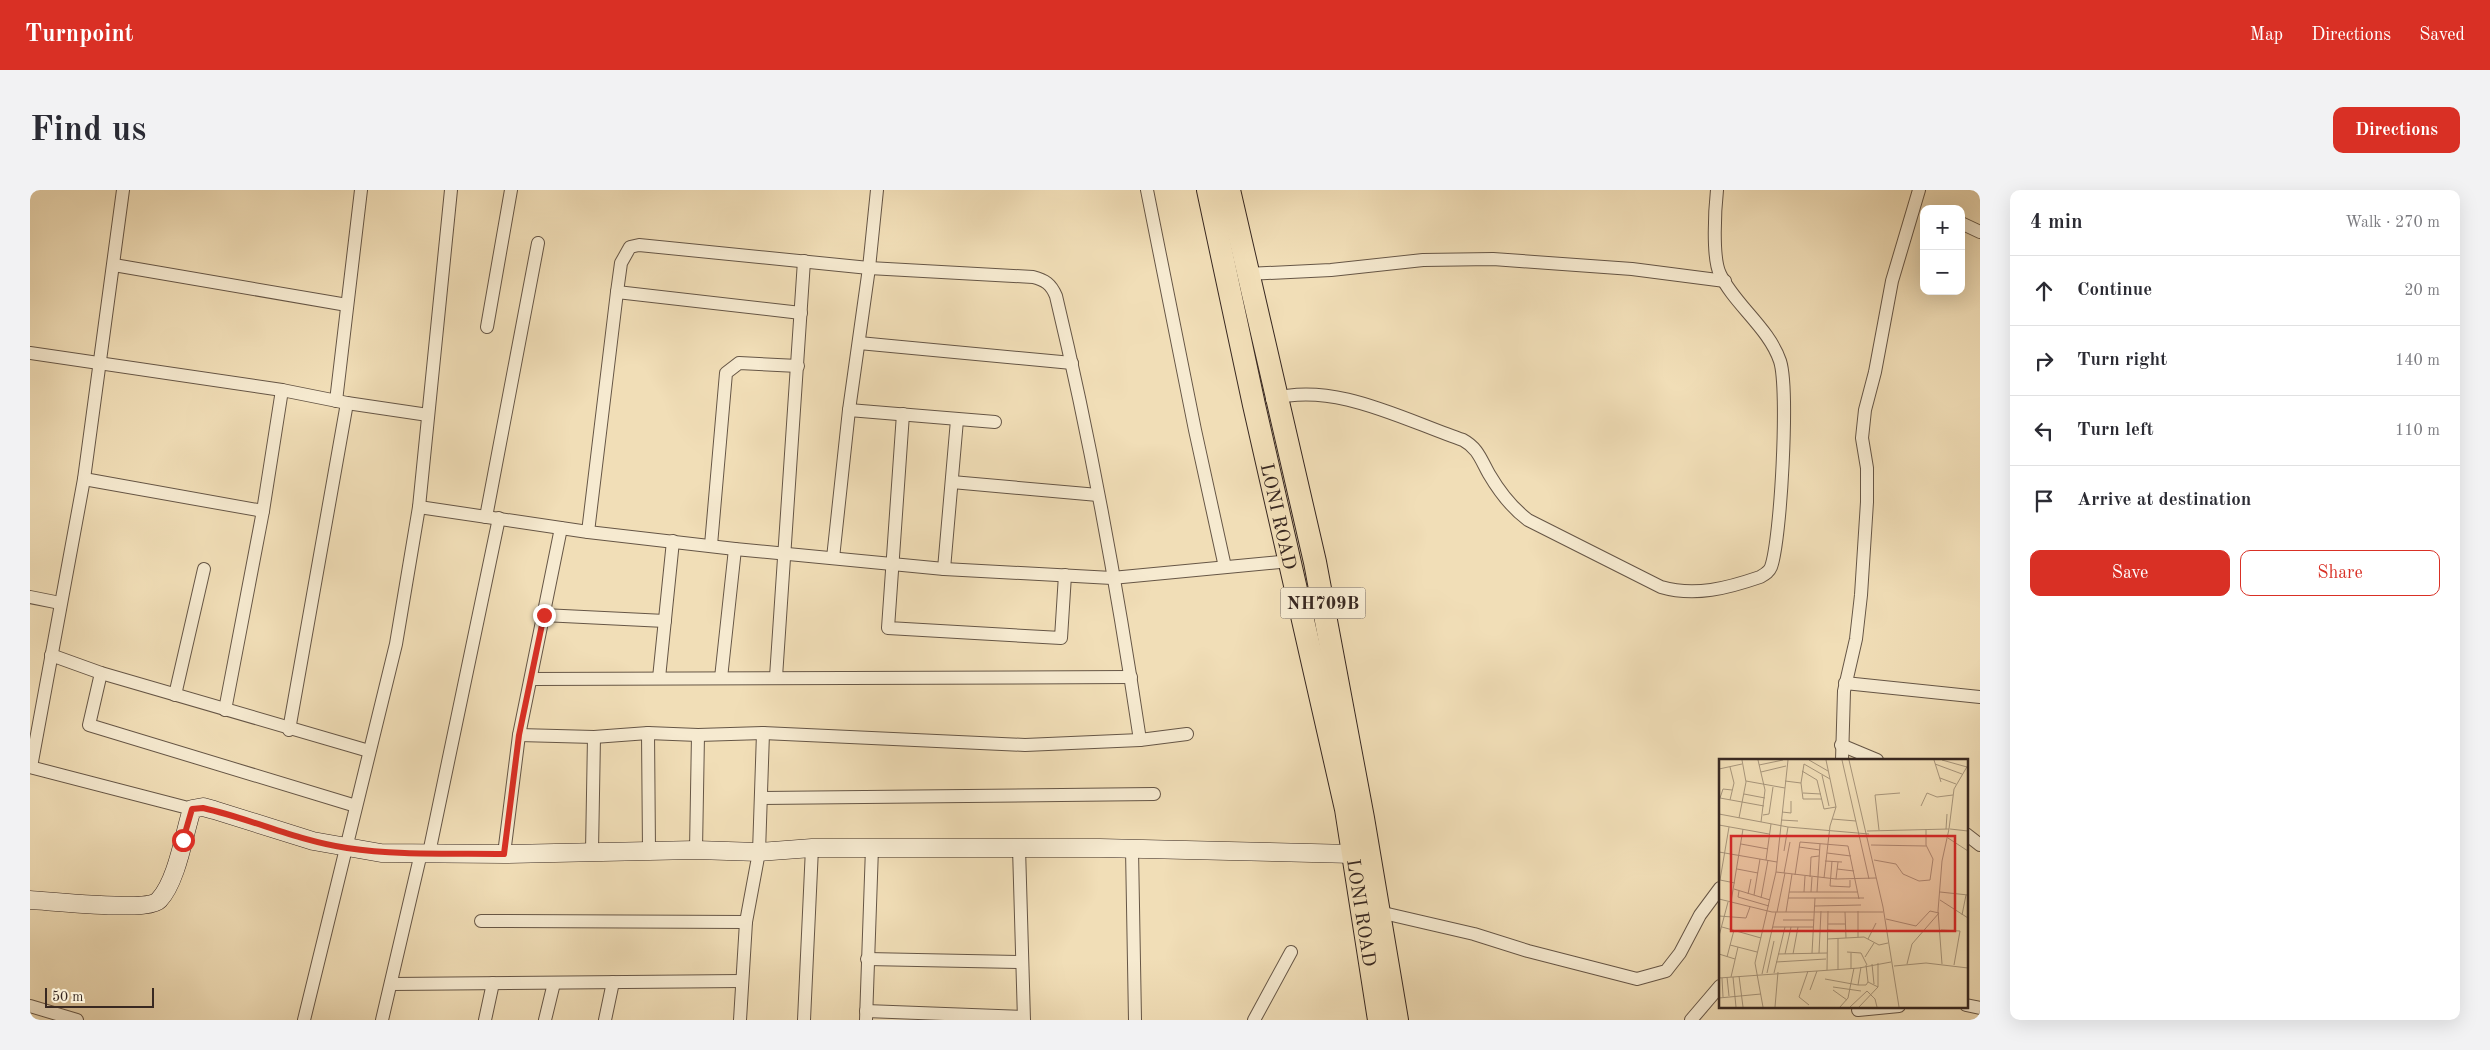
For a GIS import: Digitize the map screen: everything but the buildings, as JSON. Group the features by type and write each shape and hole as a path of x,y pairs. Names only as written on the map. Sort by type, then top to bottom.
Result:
{"highway":[{"name":"LONI ROAD","path":"1208,190 1254,404 1346,809 1379,1020"},
{"name":"LONI ROAD","path":"1229,190 1315,562 1397,1020"}],"street":[{"path":"123,190 84,479 30,767 192,809 209,809 313,841 346,848 381,852 504,854 649,850 759,852 812,848 1019,848 1353,854"},
{"path":"289,730 342,402 347,304 361,190"},
{"path":"304,1020 368,751 396,644 419,507 452,190"},
{"path":"487,327 511,190"},
{"path":"833,558 849,410 870,268 877,190"},
{"path":"1147,190 1195,430 1225,567"},
{"path":"1254,404 1276,398 1310,394 1338,397 1463,440 1476,450 1511,506 1528,520 1661,587 1676,591 1706,592 1760,577 1768,572 1771,566 1778,514 1784,391 1783,372 1775,349 1719,273 1717,258 1717,190"},
{"path":"1842,759 1845,683 1856,640 1868,502 1867,468 1862,438 1865,410 1875,372 1892,281 1917,215 1919,190"},
{"path":"1965,225 1980,232"},
{"path":"382,1020 425,852 493,518 538,243"},
{"path":"588,532 617,292 625,255 630,248 639,245 870,268 1032,276 1044,280 1052,287 1056,296 1072,363 1131,677 1140,740"},
{"path":"1247,274 1331,270 1423,260 1493,260 1632,269 1725,281"},
{"path":"776,677 786,554 804,261"},
{"path":"114,266 347,304"},
{"path":"617,292 801,313"},
{"path":"859,343 1072,363"},
{"path":"30,353 282,390 342,402 428,415"},
{"path":"711,546 726,373 739,363 798,366"},
{"path":"225,710 263,511 282,390"},
{"path":"849,410 995,422"},
{"path":"903,414 888,628 1061,638 1065,575"},
{"path":"944,569 957,420"},
{"path":"84,479 263,511"},
{"path":"952,482 1098,495"},
{"path":"419,507 588,532 735,549 944,569 1112,578 1290,561"},
{"path":"504,854 519,735 561,528"},
{"path":"659,678 673,541"},
{"path":"721,678 735,549"},
{"path":"175,695 204,569"},
{"path":"30,596 60,603"},
{"path":"544,615 665,620"},
{"path":"51,655 101,673 289,730 368,751"},
{"path":"101,673 89,725 356,806"},
{"path":"531,678 1131,677"},
{"path":"1845,683 1980,697"},
{"path":"519,735 594,737 648,733 698,735 762,733 1025,745 1140,740 1187,734"},
{"path":"648,733 649,850"},
{"path":"740,1020 746,922 759,852 762,733"},
{"path":"696,850 698,735"},
{"path":"592,851 594,737"},
{"path":"1842,745 1875,759"},
{"path":"761,798 1154,794"},
{"path":"30,900 130,906 154,904 160,899 171,880 192,809"},
{"path":"1968,836 1980,845"},
{"path":"804,1020 812,848"},
{"path":"872,848 866,1016 1024,1019 1019,848"},
{"path":"1132,849 1135,1020"},
{"path":"1379,912 1474,934 1528,951 1637,979 1666,971 1680,954 1700,915 1719,889"},
{"path":"481,921 746,922"},
{"path":"1254,1020 1291,952"},
{"path":"867,959 1022,962"},
{"path":"391,984 742,981"},
{"path":"605,1020 613,982"},
{"path":"485,1020 493,983"},
{"path":"545,1020 554,983"},
{"path":"1691,1020 1719,987"},
{"path":"30,1006 57,1017 77,1020"},
{"path":"1858,1012 1885,1008"}],"route":[{"path":"183,840 192,809 203,808 313,841 346,848 381,852 504,854 519,735 544,615"}]}
